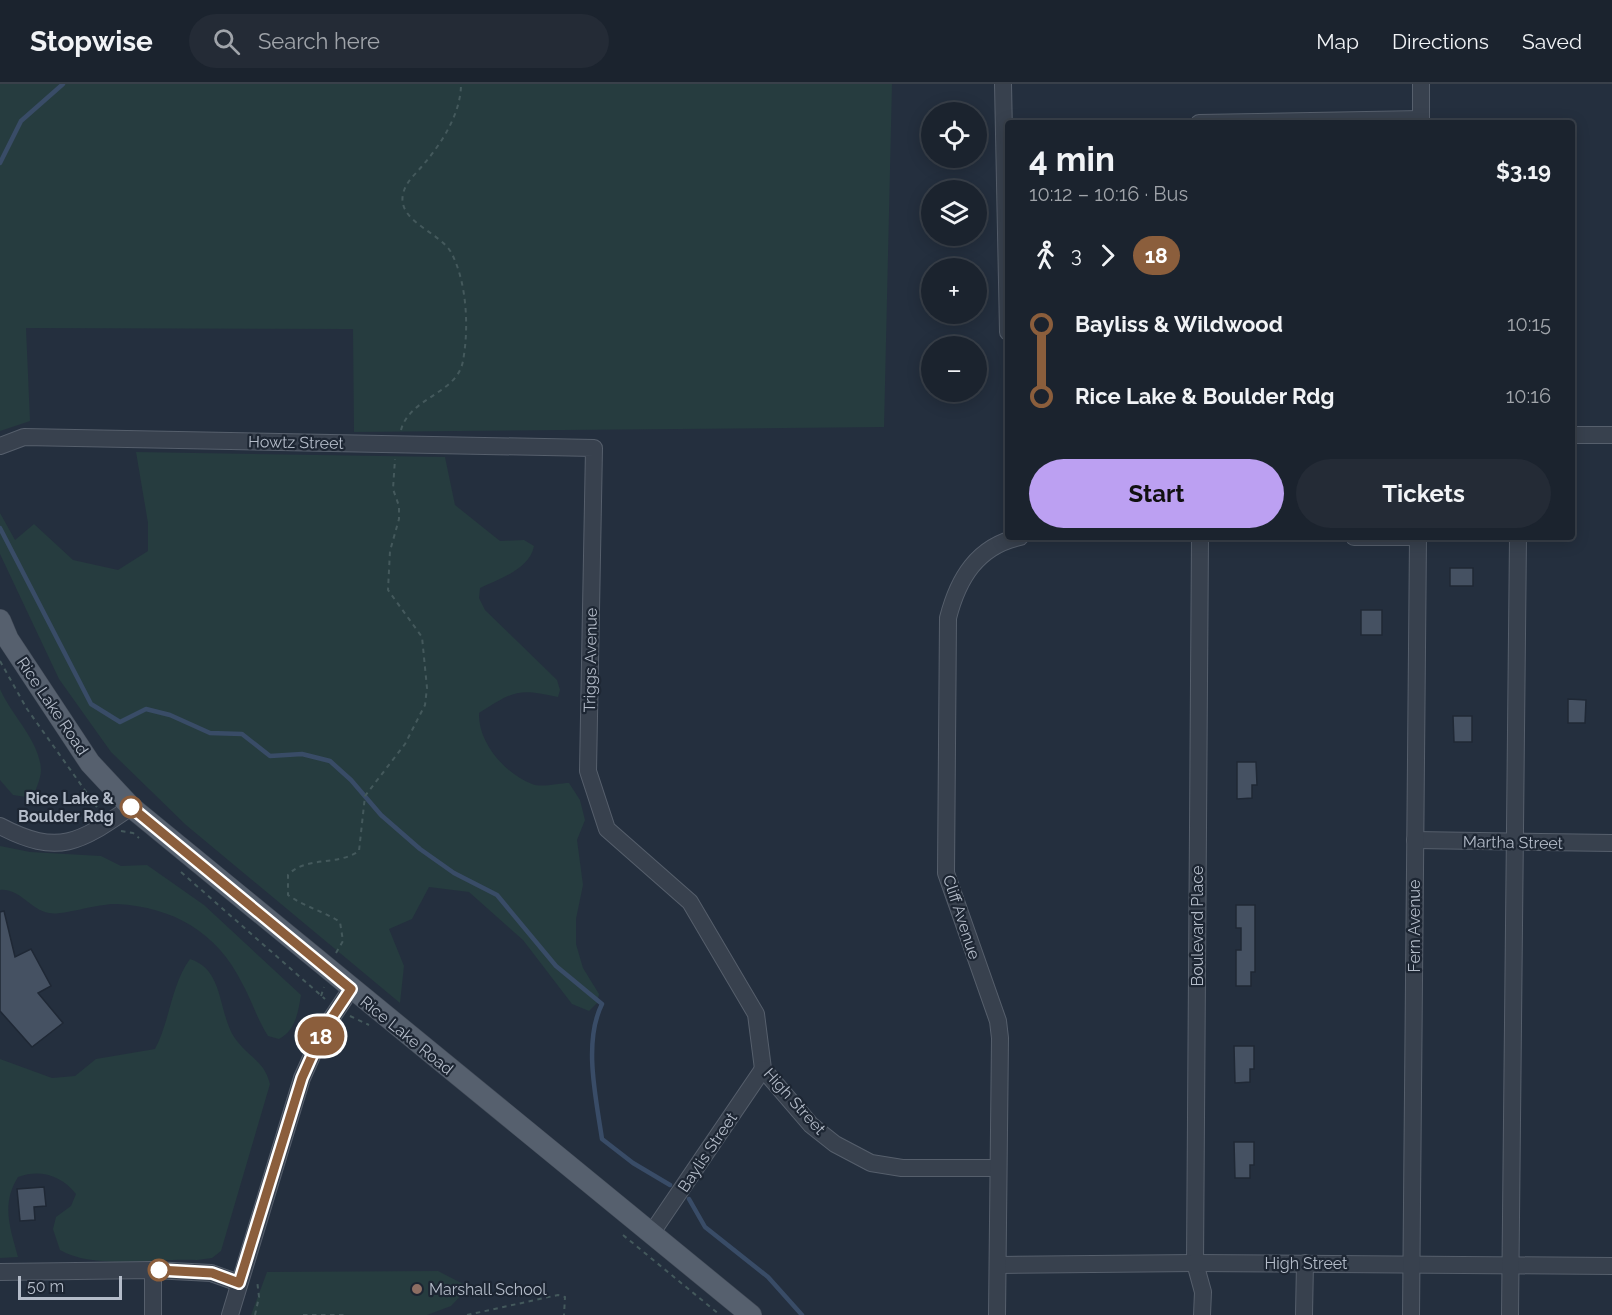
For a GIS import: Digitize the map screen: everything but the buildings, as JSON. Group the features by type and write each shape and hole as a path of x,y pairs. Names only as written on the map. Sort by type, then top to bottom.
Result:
{"main road":[{"name":"Rice Lake Road","path":"0,620 8,639 90,763 131,807 751,1315"}],"street":[{"path":"1003,84 1006,120"},
{"path":"1421,84 1421,120"},
{"path":"1575,435 1612,435"},
{"name":"Howtz Street","path":"0,447 24,437 594,448"},
{"name":"Triggs Avenue","path":"594,448 588,771 607,829 638,855"},
{"name":"Cliff Avenue","path":"997,1315 999,1265 998,1021 946,873 948,618 954,596 964,575 978,557 1010,540"},
{"name":"Boulevard Place","path":"1200,540 1195,1263 1203,1292 1202,1315"},
{"name":"Fern Avenue","path":"1411,1315 1418,540"},
{"path":"1510,1315 1517,843 1518,540"},
{"path":"0,826 22,837 58,845 91,834 131,807"},
{"name":"Martha Street","path":"1414,840 1612,843"},
{"name":"High Street","path":"638,855 690,902 756,1014 763,1069 812,1125 835,1144 871,1163 902,1168 998,1168"},
{"path":"230,1315 302,1078 323,1031 351,989"},
{"name":"Baylis Street","path":"651,1234 763,1069"},
{"path":"1304,1315 1305,1263"},
{"name":"High Street","path":"999,1265 1412,1263 1612,1266"},
{"path":"0,1272 153,1270 241,1275"},
{"path":"153,1270 153,1315"}],"path":[{"path":"336,953 343,940 340,922 324,912 303,906 288,895 286,884 288,874 294,868 349,858 359,851 365,796 398,756 425,705 427,688 422,637 388,590 390,551 399,519 399,506 393,489 398,444 403,424 419,406 442,387 456,380 462,362 465,310 462,287 452,254 443,242 411,219 403,208 402,196 406,182 424,164 457,112 461,84"},
{"path":"0,661 27,709 89,794 93,804"},
{"path":"123,833 133,833 141,839"},
{"path":"174,867 321,996"},
{"path":"241,1275 255,1273 259,1297 255,1315"},
{"path":"467,1315 558,1295 565,1297 564,1315"},
{"path":"303,1315 348,1315"}],"green space":[{"path":"0,84 892,84 884,427 354,432 353,329 26,328 30,421 0,431"},
{"path":"136,452 445,457 455,505 500,541 524,540 534,546 527,561 520,567 480,588 479,598 485,610 557,680 560,690 558,697 516,693 479,713 480,724 488,745 512,772 536,785 569,783 580,800 585,820 577,840 583,885 576,919 576,944 583,968 599,994 597,1003 589,1011 572,1004 523,940 469,892 429,887 412,919 389,929 404,966 400,1003 186,825 111,752 59,679 0,554 0,513 15,540 34,524 73,560 118,570 148,551 148,523"},
{"path":"0,689 36,749 41,773 33,798 13,795 0,780"},
{"path":"0,846 30,852 101,856 121,866 147,865 204,905 301,995 293,1026 279,1039 268,1036 232,965 206,936 175,917 157,910 117,904 49,913 36,908 13,892 0,890"},
{"path":"190,959 202,965 210,973 231,1031 242,1047 261,1065 270,1084 221,1251 212,1258 197,1260 126,1262 90,1260 74,1256 60,1250 53,1229 56,1217 71,1206 76,1194 57,1178 34,1174 18,1177 8,1207 18,1257 0,1258 0,1059 52,1078 75,1076 96,1059 155,1049 179,980"},
{"path":"438,1271 469,1287 451,1306 427,1315 251,1315 267,1272"}],"waterway":[{"path":"0,163 21,121 63,84"},
{"path":"0,528 91,704 120,722 146,709 170,715 210,733 242,734 270,756 302,754 330,761 351,780 381,815 420,849 454,873 497,895 556,966 602,1004 596,1019 592,1053 594,1088 602,1139 633,1163 670,1185"},
{"path":"689,1199 705,1227 768,1277 802,1315"}],"bus line":[{"name":"18","path":"131,807 351,989 323,1031 302,1078 239,1283 212,1273 159,1270"}],"place":[{"name":"Rice Lake & Boulder Rdg","path":"131,807"},
{"name":"Marshall School","path":"417,1289"}]}
